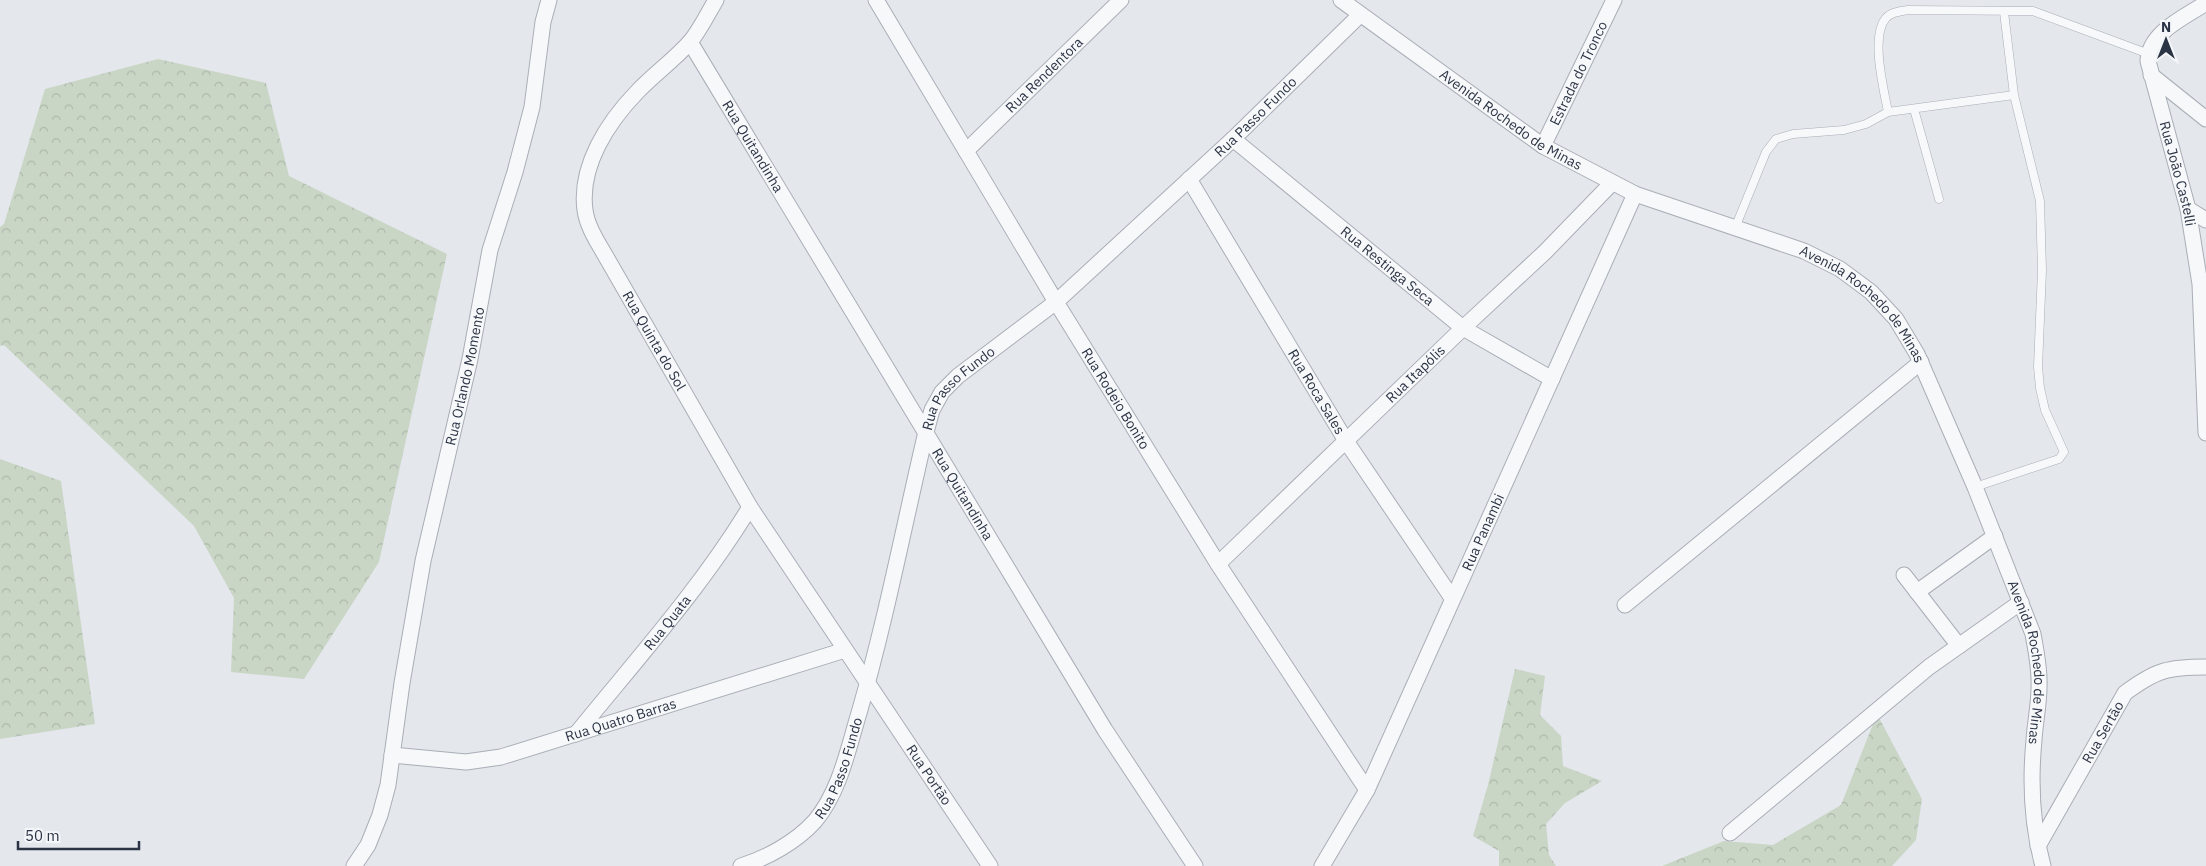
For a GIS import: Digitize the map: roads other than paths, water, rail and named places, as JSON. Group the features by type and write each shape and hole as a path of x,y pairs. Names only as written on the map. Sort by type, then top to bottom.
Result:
{"street":[{"name":"Rua Orlando Momento","path":"354,866 368,845 380,815 388,785 403,674 423,561 470,359 490,250 515,172 532,107 549,0"},
{"name":"Rua Quinta do Sol","path":"716,0 690,42 636,93 608,128 591,160 584,188 585,212 592,232 750,507 867,683"},
{"name":"Rua Rodeio Bonito","path":"876,0 1056,302 1218,564 1367,790"},
{"name":"Rua Rendentora","path":"966,151 1121,0"},
{"name":"Avenida Rochedo de Minas","path":"1341,0 1543,146 1635,194 1804,251 1840,269 1871,292 1896,319 1921,362 1975,486 2033,634 2038,659 2039,686 2033,742 2032,797 2038,846 2043,866"},
{"name":"Estrada do Tronco","path":"1543,146 1614,0"},
{"path":"2149,54 2154,40 2168,28 2206,3"},
{"name":"Rua Passo Fundo","path":"741,866 760,863 797,837 815,820 833,792 842,769 882,627 926,432 932,410 942,392 958,376 1056,302 1233,139 1360,15"},
{"name":"Rua Quitandinha","path":"690,42 1105,730 1195,866"},
{"name":"Rua João Castelli","path":"2149,54 2151,75 2188,209 2200,284 2206,433"},
{"path":"2151,75 2206,119"},
{"name":"Rua Restinga Seca","path":"1233,139 1462,328 1552,379"},
{"name":"Rua Roca Sales","path":"1190,178 1346,441 1452,598"},
{"name":"Rua Itapólis","path":"1218,564 1462,328 1545,252 1612,183"},
{"name":"Rua Panambi","path":"1322,866 1367,790 1635,194"},
{"path":"2188,209 2206,220"},
{"path":"1624,605 1921,362"},
{"name":"Rua Quata","path":"576,734 669,620 730,540 750,507"},
{"path":"1917,592 1994,536"},
{"path":"1904,575 1959,646"},
{"path":"1730,833 1930,667 2021,602"},
{"name":"Rua Quatro Barras","path":"392,755 466,762 501,757 846,650"},
{"name":"Rua Sertão","path":"2038,846 2125,693 2145,678 2174,667 2206,667"},
{"name":"Rua Portão","path":"867,683 990,866"}],"lane":[{"path":"1888,112 1880,62 1879,34 1886,18 1894,13 1908,10 2033,11 2149,54"},
{"path":"1975,486 2059,459 2064,452 2045,410 2040,388 2038,367 2042,270 2040,201 2014,95 2004,12"},
{"path":"1735,228 1766,152 1776,139 1793,134 1844,130 1866,124 1888,112 2014,95"},
{"path":"1914,109 1939,199"}]}
